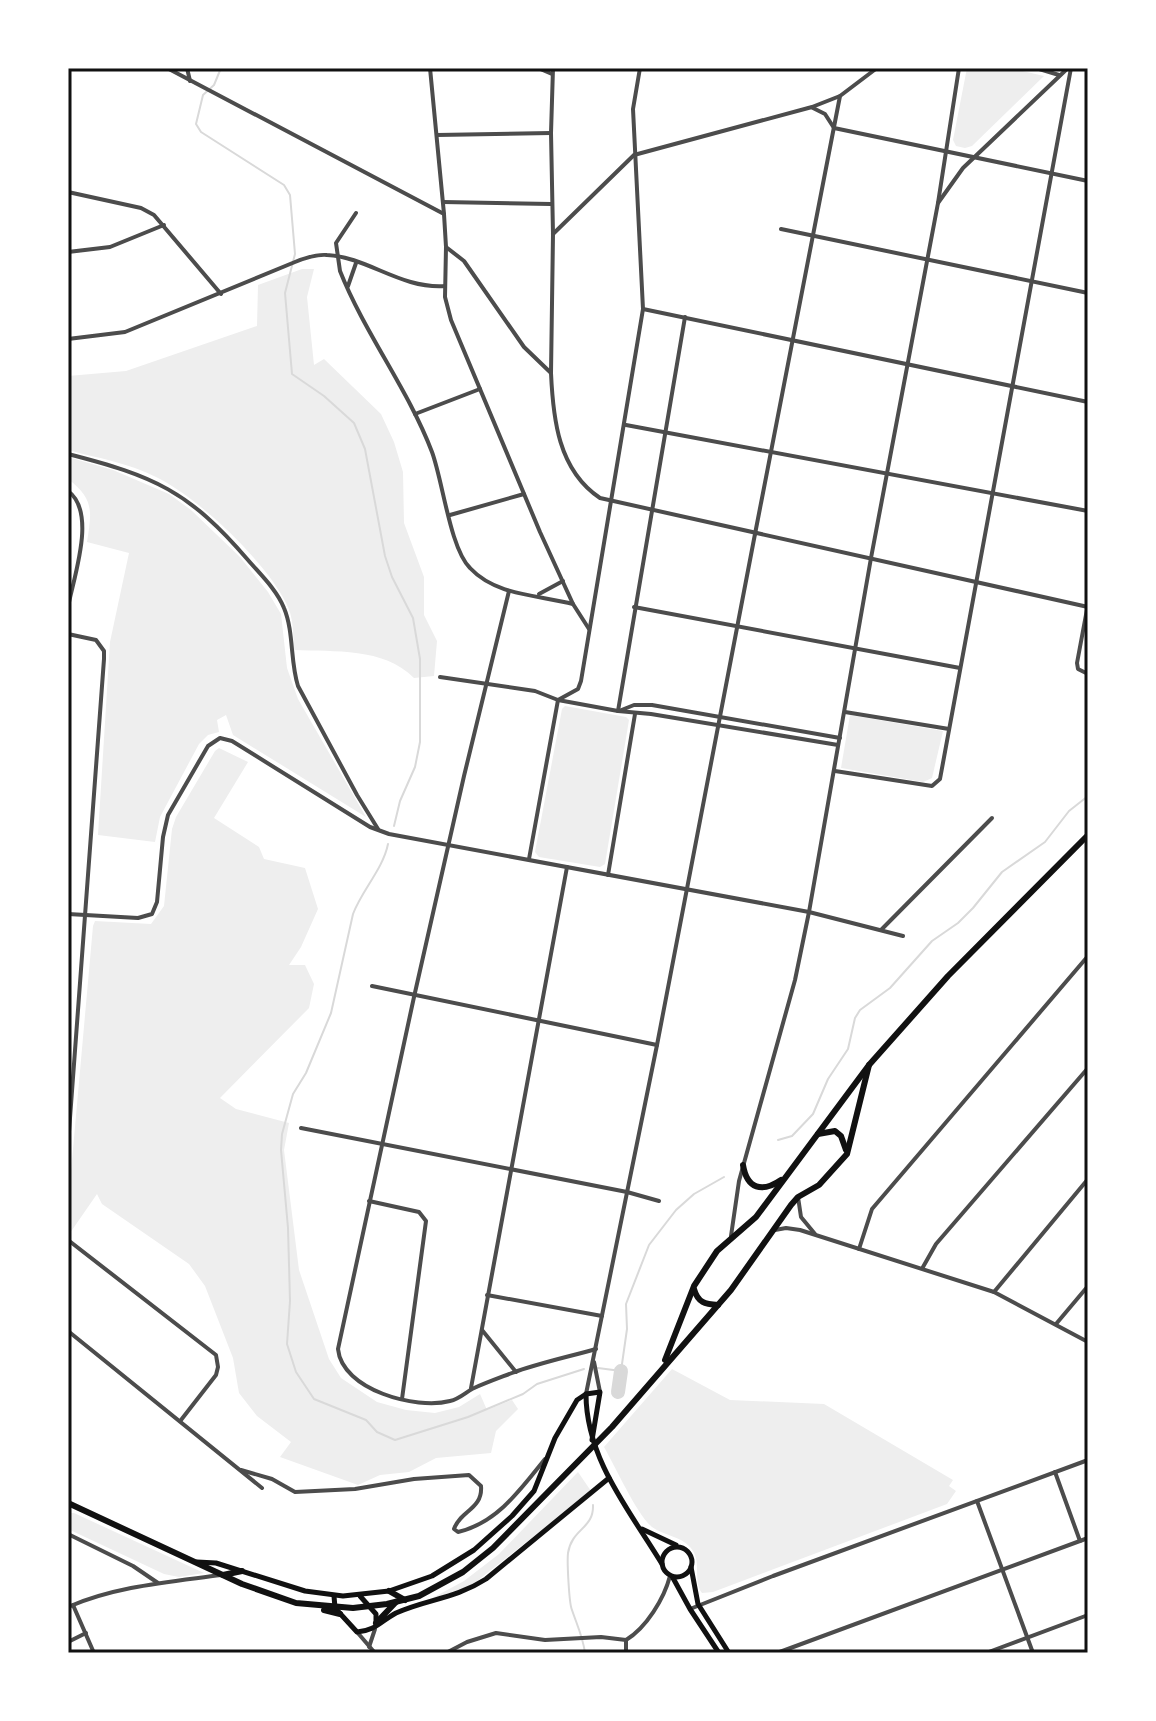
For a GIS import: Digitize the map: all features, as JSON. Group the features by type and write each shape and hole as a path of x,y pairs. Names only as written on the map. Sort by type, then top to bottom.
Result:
{"main road":[{"path":"662,1367 694,1286 717,1251 756,1217 869,1065 948,976 1088,835"},
{"path":"68,1503 278,1597 338,1611 405,1600 438,1587 479,1560 514,1529 612,1427 718,1305 798,1197 819,1185 847,1154 869,1065"},
{"path":"818,1134 829,1131 841,1136 847,1154"},
{"path":"743,1165 752,1185 766,1187 784,1178"},
{"path":"694,1286 701,1303 718,1305"},
{"path":"196,1562 216,1563 305,1591 334,1596 389,1591 448,1568 499,1530 534,1491 560,1428 577,1400 586,1394 600,1392 592,1440"},
{"path":"586,1394 592,1440 609,1478 719,1653"},
{"path":"587,1408 599,1408"},
{"path":"334,1596 338,1611 357,1632 375,1626 396,1613 471,1588 609,1478"},
{"path":"641,1528 689,1554 698,1604 729,1653"},
{"path":"662,1564 663,1555 669,1549 682,1548"},
{"path":"671,1576 682,1577 691,1567"},
{"path":"223,1575 242,1571"},
{"path":"389,1591 405,1600"},
{"path":"360,1596 377,1616 375,1626"},
{"path":"375,1626 396,1602"}],"street":[{"path":"167,68 444,214"},
{"path":"187,68 190,81"},
{"path":"430,68 444,214 445,286 451,320 573,604 590,631"},
{"path":"538,68 553,71 551,373 554,425 565,453 588,488 600,498 612,502 1088,606 1077,663 1078,669 1086,673"},
{"path":"558,700 580,685 643,309 633,109 640,68"},
{"path":"553,234 634,155 812,107 840,96 877,68"},
{"path":"731,1238 739,1181 791,995 809,912 886,473 938,203 959,68"},
{"path":"1036,68 1059,75"},
{"path":"938,203 973,158 1069,68"},
{"path":"835,771 932,786 940,779 1053,174 1069,68"},
{"path":"586,1394 721,718 840,96"},
{"path":"812,107 825,114 834,128 1088,181"},
{"path":"436,135 551,133"},
{"path":"68,192 141,208 154,215 221,294"},
{"path":"443,202 551,204"},
{"path":"356,213 337,238 340,271 415,414 432,453 466,564 483,578 509,591 573,604"},
{"path":"68,252 110,247 164,225"},
{"path":"781,229 1088,293"},
{"path":"446,247 464,261 524,347 551,373"},
{"path":"68,339 125,332 287,265 322,254 337,256 417,285 445,286"},
{"path":"348,286 356,263"},
{"path":"643,309 1088,402"},
{"path":"618,711 685,317"},
{"path":"415,414 480,389"},
{"path":"625,424 1088,511"},
{"path":"68,454 156,481 187,499 227,535 267,582 285,611 292,666 298,686 379,831"},
{"path":"68,491 79,501 83,522 68,607"},
{"path":"450,515 524,494"},
{"path":"537,595 563,581"},
{"path":"509,591 380,1144 338,1349 342,1365 361,1383 402,1399 439,1403 516,1372 596,1349"},
{"path":"634,607 960,668"},
{"path":"68,634 96,640 104,651 68,1145"},
{"path":"440,677 535,691 558,700 635,714 651,714 839,745"},
{"path":"529,860 558,700"},
{"path":"618,711 642,705 840,738"},
{"path":"845,712 949,729"},
{"path":"608,875 635,714"},
{"path":"68,914 138,918 152,914 157,902 168,815 208,746 220,738 232,741 379,831 809,912 903,936"},
{"path":"880,930 992,818"},
{"path":"471,1390 567,867"},
{"path":"859,1249 872,1209 1088,956"},
{"path":"372,986 657,1045"},
{"path":"923,1267 936,1244 1088,1068"},
{"path":"301,1128 510,1168 659,1201"},
{"path":"994,1292 1088,1179"},
{"path":"798,1197 801,1217 817,1236"},
{"path":"369,1201 419,1212 426,1219 402,1399"},
{"path":"775,1230 786,1228 817,1236 923,1267 994,1292 1088,1342"},
{"path":"68,1240 216,1355 216,1375 181,1420"},
{"path":"1056,1324 1088,1286"},
{"path":"487,1295 602,1316"},
{"path":"480,1329 516,1372"},
{"path":"68,1331 262,1488"},
{"path":"594,1359 600,1392"},
{"path":"241,1470 272,1479 291,1492 355,1489 414,1479 469,1475 481,1486 480,1498 455,1524 454,1529 458,1532 503,1509 547,1457"},
{"path":"690,1609 1088,1460"},
{"path":"1055,1472 1080,1541"},
{"path":"977,1501 1033,1653"},
{"path":"68,1534 133,1566 158,1583"},
{"path":"777,1653 1088,1538"},
{"path":"94,1653 70,1606 158,1583 223,1575"},
{"path":"446,1653 467,1642 496,1633 554,1640 601,1637 626,1640 641,1628 663,1595 671,1576"},
{"path":"986,1653 1088,1615"},
{"path":"369,1647 375,1626"},
{"path":"357,1632 375,1653"},
{"path":"68,1642 86,1633"},
{"path":"626,1640 626,1653"}],"shaded area":[{"path":"967,68 1010,68 1044,76 972,146 965,148 956,146 953,140"},
{"path":"302,269 314,269 307,297 314,365 324,359 381,414 394,442 403,472 404,523 424,577 424,615 437,641 434,676 414,678 388,661 358,653 294,650 290,614 276,586 247,550 210,515 173,486 146,472 68,450 68,376 126,371 257,326 258,285"},
{"path":"68,457 113,470 169,494 191,510 240,557 281,614 287,668 298,699 366,817 233,735 226,715 217,720 219,732 208,735 199,744 160,817 155,842 98,835 110,642 129,553 87,542 89,506 83,493 68,479"},
{"path":"565,706 629,720 605,864 600,867 539,857 535,852"},
{"path":"850,715 943,731 932,778 923,782 841,768"},
{"path":"219,748 248,762 214,818 259,847 264,859 305,868 318,909 289,965 305,965 314,984 309,1008 220,1098 236,1109 289,1123 284,1150 299,1270 329,1359 341,1378 377,1402 406,1410 435,1413 459,1407 480,1394 487,1410 512,1400 518,1409 496,1431 491,1453 436,1458 409,1472 380,1475 358,1485 280,1457 291,1442 257,1416 239,1393 233,1358 205,1286 189,1264 102,1204 97,1194 70,1233 68,1230 93,926 95,921 151,924 164,906 176,817"},
{"path":"672,1369 730,1400 824,1404 953,1480 949,1486 956,1491 947,1504 713,1592 702,1593 694,1552 686,1543 656,1530 646,1521 604,1447"},
{"path":"578,1472 591,1491 472,1585 423,1603 464,1581 499,1554"},
{"path":"68,1513 74,1513 204,1573 179,1577 164,1574 68,1529"}],"waterway":[{"path":"221,68 214,85 203,95 196,124 201,132 284,185 290,195 295,254 285,293 292,374 324,396 354,423 365,449 385,556 413,618 420,659 420,742 415,767 400,801 394,826"},
{"path":"778,1140 792,1136 813,1114 828,1079 848,1049 855,1018 860,1010 890,988 932,941 973,908 1002,872 1045,842 1069,811 1088,796"},
{"path":"388,844 382,862 353,914 331,1013 306,1073 293,1094 282,1134 290,1301 287,1344 296,1372 314,1399 366,1420 377,1432 395,1440 468,1417 523,1394 537,1384 584,1369"},
{"path":"598,1368 621,1371 627,1329 626,1304 649,1245 676,1210 694,1194 724,1177"},
{"path":"618,1392 621,1371"},
{"path":"585,1653 571,1606 568,1553 574,1538 590,1519 593,1505"}]}
